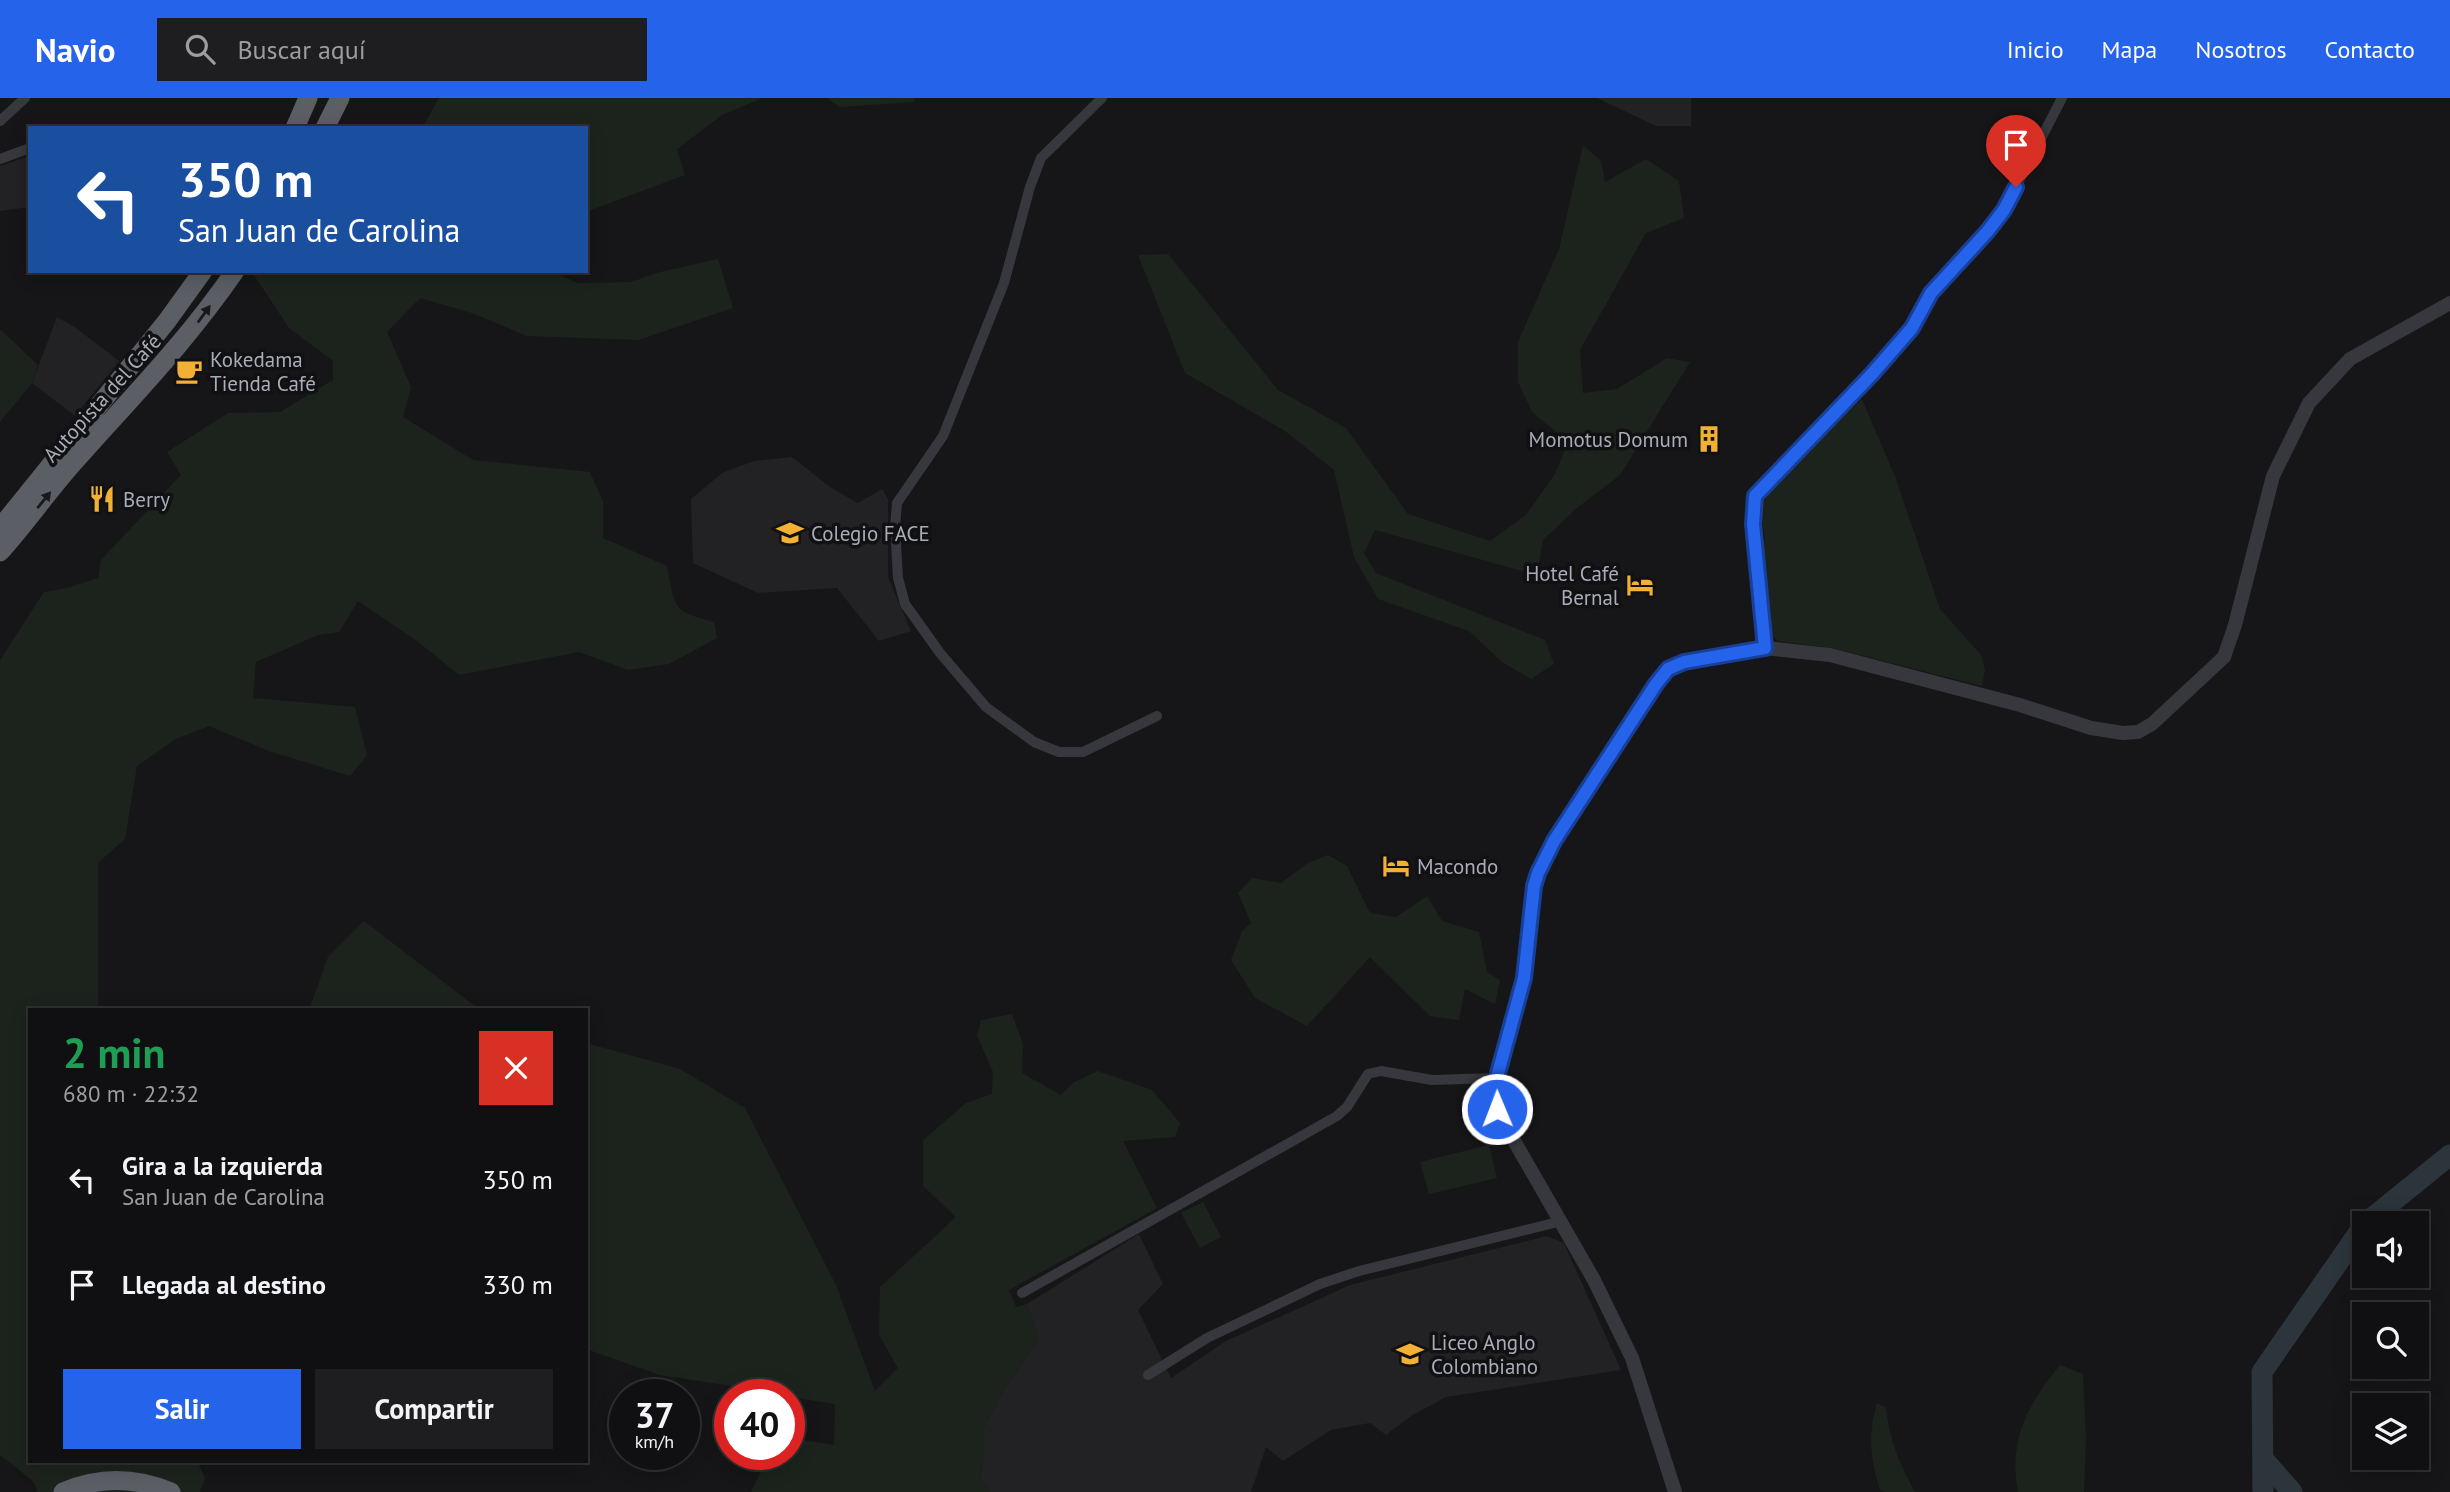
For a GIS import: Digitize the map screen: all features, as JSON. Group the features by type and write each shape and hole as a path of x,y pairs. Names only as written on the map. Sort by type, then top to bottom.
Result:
{"highway":[{"path":"296,126 308,98"},
{"path":"327,126 340,98"},
{"name":"Autopista del Café","path":"0,528 167,321 202,273"},
{"name":"Autopista del Café","path":"0,552 74,463 193,330 233,273"},
{"path":"63,1492 99,1481 122,1480 145,1483 170,1492"}],"street":[{"path":"0,121 25,98"},
{"path":"1102,98 1041,158 1030,187 1004,283 943,436 897,503 895,527 898,578 905,604 940,653 986,707 1034,743 1059,752 1083,752 1157,716"},
{"path":"1765,648 1753,524 1755,496 1912,328 1931,293 2004,210 2062,98"},
{"path":"0,159 28,149"},
{"path":"1675,1492 1632,1357 1594,1280 1501,1118 1494,1099 1495,1078 1524,978 1534,886 1554,841 1656,684 1668,669 1684,662 1765,648 1830,655 2020,705 2091,728 2108,732 2138,732 2152,724 2224,657 2235,625 2273,475 2309,403 2350,359 2450,303"},
{"path":"0,512 31,490"},
{"path":"1022,1293 1337,1116 1347,1107 1368,1074 1381,1071 1432,1080 1495,1078"},
{"path":"1148,1376 1207,1338 1320,1284 1385,1265 1562,1222"}],"shaded area":[{"path":"439,98 762,98 722,115 677,149 685,175 588,211 588,126 423,126"},
{"path":"827,98 914,98 915,102 840,107"},
{"path":"1597,98 1691,98 1691,126 1656,126"},
{"path":"1583,145 1601,161 1605,182 1646,159 1679,181 1684,218 1646,233 1580,350 1583,393 1617,389 1667,358 1690,362 1620,475 1577,508 1543,540 1537,575 1375,530 1364,553 1376,573 1545,640 1554,664 1531,679 1502,662 1469,631 1378,599 1354,557 1334,470 1285,431 1185,373 1138,255 1168,254 1278,390 1346,428 1408,514 1490,541 1526,515 1555,474 1568,442 1532,412 1518,382 1518,342 1559,249"},
{"path":"28,157 28,207 0,211 0,166"},
{"path":"718,259 733,308 638,340 527,336 475,314 420,298 387,332 411,387 403,417 473,460 590,472 603,501 603,538 667,566 677,605 690,614 714,622 717,638 669,664 628,670 579,652 459,675 417,641 358,601 339,632 318,635 256,662 253,698 355,707 367,755 350,776 269,751 209,726 176,739 137,766 125,839 98,863 98,1008 28,1008 28,1463 198,1463 205,1478 200,1492 38,1492 33,1481 0,1455 0,660 44,592 98,578 101,560 181,475 167,452 228,413 280,412 333,380 333,361 289,328 254,273 556,273 578,283 631,282 660,272"},
{"path":"57,317 119,361 75,416 32,383"},
{"path":"0,329 38,365 32,383 0,422"},
{"path":"1862,399 1896,479 1940,609 1981,655 1985,670 1982,686 1832,648 1778,641 1769,633 1762,550 1765,540 1760,508 1777,481"},
{"name":"Colegio FACE","path":"792,457 830,487 858,503 882,489 888,499 888,577 911,631 879,641 837,588 758,593 693,563 691,499 722,473 754,461"},
{"path":"1328,855 1347,866 1370,913 1396,917 1427,896 1442,921 1479,932 1487,972 1500,980 1495,1004 1465,989 1459,1020 1430,1016 1370,957 1307,1026 1255,998 1231,960 1242,931 1251,923 1238,893 1252,878 1281,883 1308,863"},
{"path":"364,921 477,1008 310,1008 328,957"},
{"path":"1012,1014 1023,1044 1022,1073 1061,1095 1074,1082 1098,1071 1152,1090 1180,1123 1175,1137 1123,1141 1157,1208 1009,1290 1016,1307 1027,1304 1039,1339 1002,1392 984,1427 984,1459 980,1479 990,1492 751,1492 762,1470 805,1470 805,1440 834,1445 835,1404 805,1399 805,1379 714,1379 714,1383 700,1381 700,1379 660,1375 588,1350 588,1044 680,1069 745,1108 836,1285 875,1391 898,1368 879,1335 880,1287 956,1217 923,1186 923,1140 966,1103 992,1094 993,1072 977,1036 981,1020"},
{"path":"1489,1145 1497,1178 1429,1194 1420,1162"},
{"path":"1203,1202 1221,1237 1200,1248 1181,1213"},
{"name":"Liceo Anglo Colombiano","path":"1139,1234 1163,1284 1138,1310 1171,1378 1226,1341 1350,1285 1547,1236 1564,1243 1621,1370 1446,1397 1411,1416 1386,1435 1370,1423 1331,1430 1283,1461 1266,1447 1251,1492 990,1492 980,1480 984,1459 984,1427 1002,1392 1039,1339 1027,1304"},
{"path":"2060,1365 2083,1374 2086,1438 2084,1492 2018,1492 2018,1439 2030,1409"},
{"path":"1877,1403 1886,1408 1896,1452 1915,1492 1880,1490 1871,1446"}],"waterway":[{"path":"2381,1211 2450,1155"},
{"path":"2263,1492 2262,1372 2352,1242"},
{"path":"2263,1459 2292,1492"}],"place":[{"name":"Kokedama Tienda Café","path":"189,371"},
{"name":"Momotus Domum","path":"1709,439"},
{"name":"Berry","path":"102,499"},
{"name":"Colegio FACE","path":"790,533"},
{"name":"Hotel Café Bernal","path":"1640,585"},
{"name":"Macondo","path":"1396,866"},
{"name":"Liceo Anglo Colombiano","path":"1410,1354"}],"route":[{"path":"1497,1109 1494,1099 1495,1078 1524,978 1534,886 1554,841 1668,669 1684,662 1765,648 1753,524 1755,496 1872,374 1912,328 1931,293 1987,232 2004,210 2016,187"}]}
